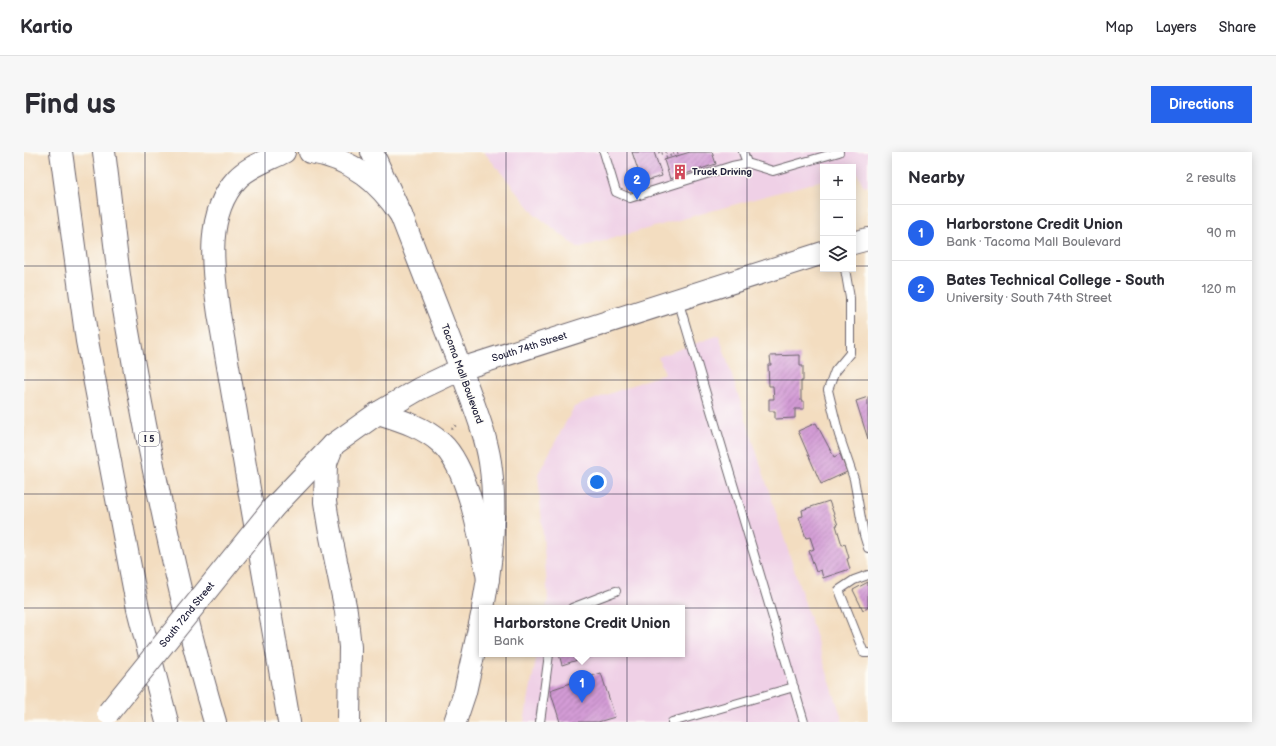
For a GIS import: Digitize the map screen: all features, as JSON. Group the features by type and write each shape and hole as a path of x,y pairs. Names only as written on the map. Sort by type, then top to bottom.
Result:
{"main road":[{"path":"61,152 88,348 138,608 167,722"},
{"name":"I 5","path":"104,152 126,325 132,356 163,512 200,672 215,722"},
{"path":"289,722 219,314 213,256 215,227 222,204 229,190 244,174 276,156 300,152"},
{"path":"310,152 342,160 364,173 383,191 401,215"},
{"name":"Tacoma Mall Boulevard","path":"372,152 401,215 461,369 486,442 490,462 492,512 488,580 484,605"},
{"path":"856,242 868,239"},
{"name":"South 74th Street","path":"274,508 332,445 378,413 419,389 461,369 820,254"},
{"path":"378,413 404,421 423,431 441,443 458,465 481,542 488,580"},
{"path":"332,445 326,463 325,502 328,527 346,611 350,647 348,687 349,722"},
{"name":"South 72nd Street","path":"105,718 274,508"},
{"path":"455,722 466,692 479,629"}],"lane":[{"path":"604,152 616,192 630,198 732,166 747,163 773,171 839,152"},
{"path":"743,152 747,163"},
{"path":"846,272 850,298 850,353 835,371 828,390 839,435 854,479 864,535 868,548"},
{"path":"678,299 804,722"},
{"path":"868,575 854,580 839,590 864,653 868,653"},
{"path":"580,605 616,591"},
{"path":"540,722 550,657"},
{"path":"672,722 794,687"}],"path":[{"path":"659,152 660,154 668,152"},
{"path":"666,160 665,157 681,152"}],"shaded area":[{"path":"484,152 868,152 868,186 864,187 856,171 856,164 820,164 820,181 578,248 535,214"},
{"path":"719,335 843,722 524,722 536,657 685,657 685,605 547,605 548,599 538,474 574,407 665,373 658,357"}],"building":[{"path":"632,152 654,152 662,176 642,182"},
{"name":"Truck Driving","path":"690,152 712,152 716,164 670,179 664,160"},
{"path":"800,355 800,366 803,366 801,401 804,401 804,409 795,409 795,418 775,419 775,411 769,411 769,399 774,399 773,386 769,386 768,365 771,365 770,356"},
{"path":"868,397 868,439 856,401"},
{"path":"816,423 834,457 840,454 847,472 821,484 798,431"},
{"path":"829,501 838,525 836,525 842,545 845,544 850,569 823,578 821,570 816,572 809,551 814,549 810,537 806,538 799,517 803,516 802,510"},
{"path":"868,582 868,608 863,610 853,590"},
{"path":"560,657 587,657 562,665"},
{"path":"601,673 615,717 598,722 560,722 550,690"}],"place":[{"name":"Truck Driving","path":"680,172"},
{"name":"Bates Technical College - South","path":"637,200"},
{"name":"Harborstone Credit Union","path":"582,703"}]}
